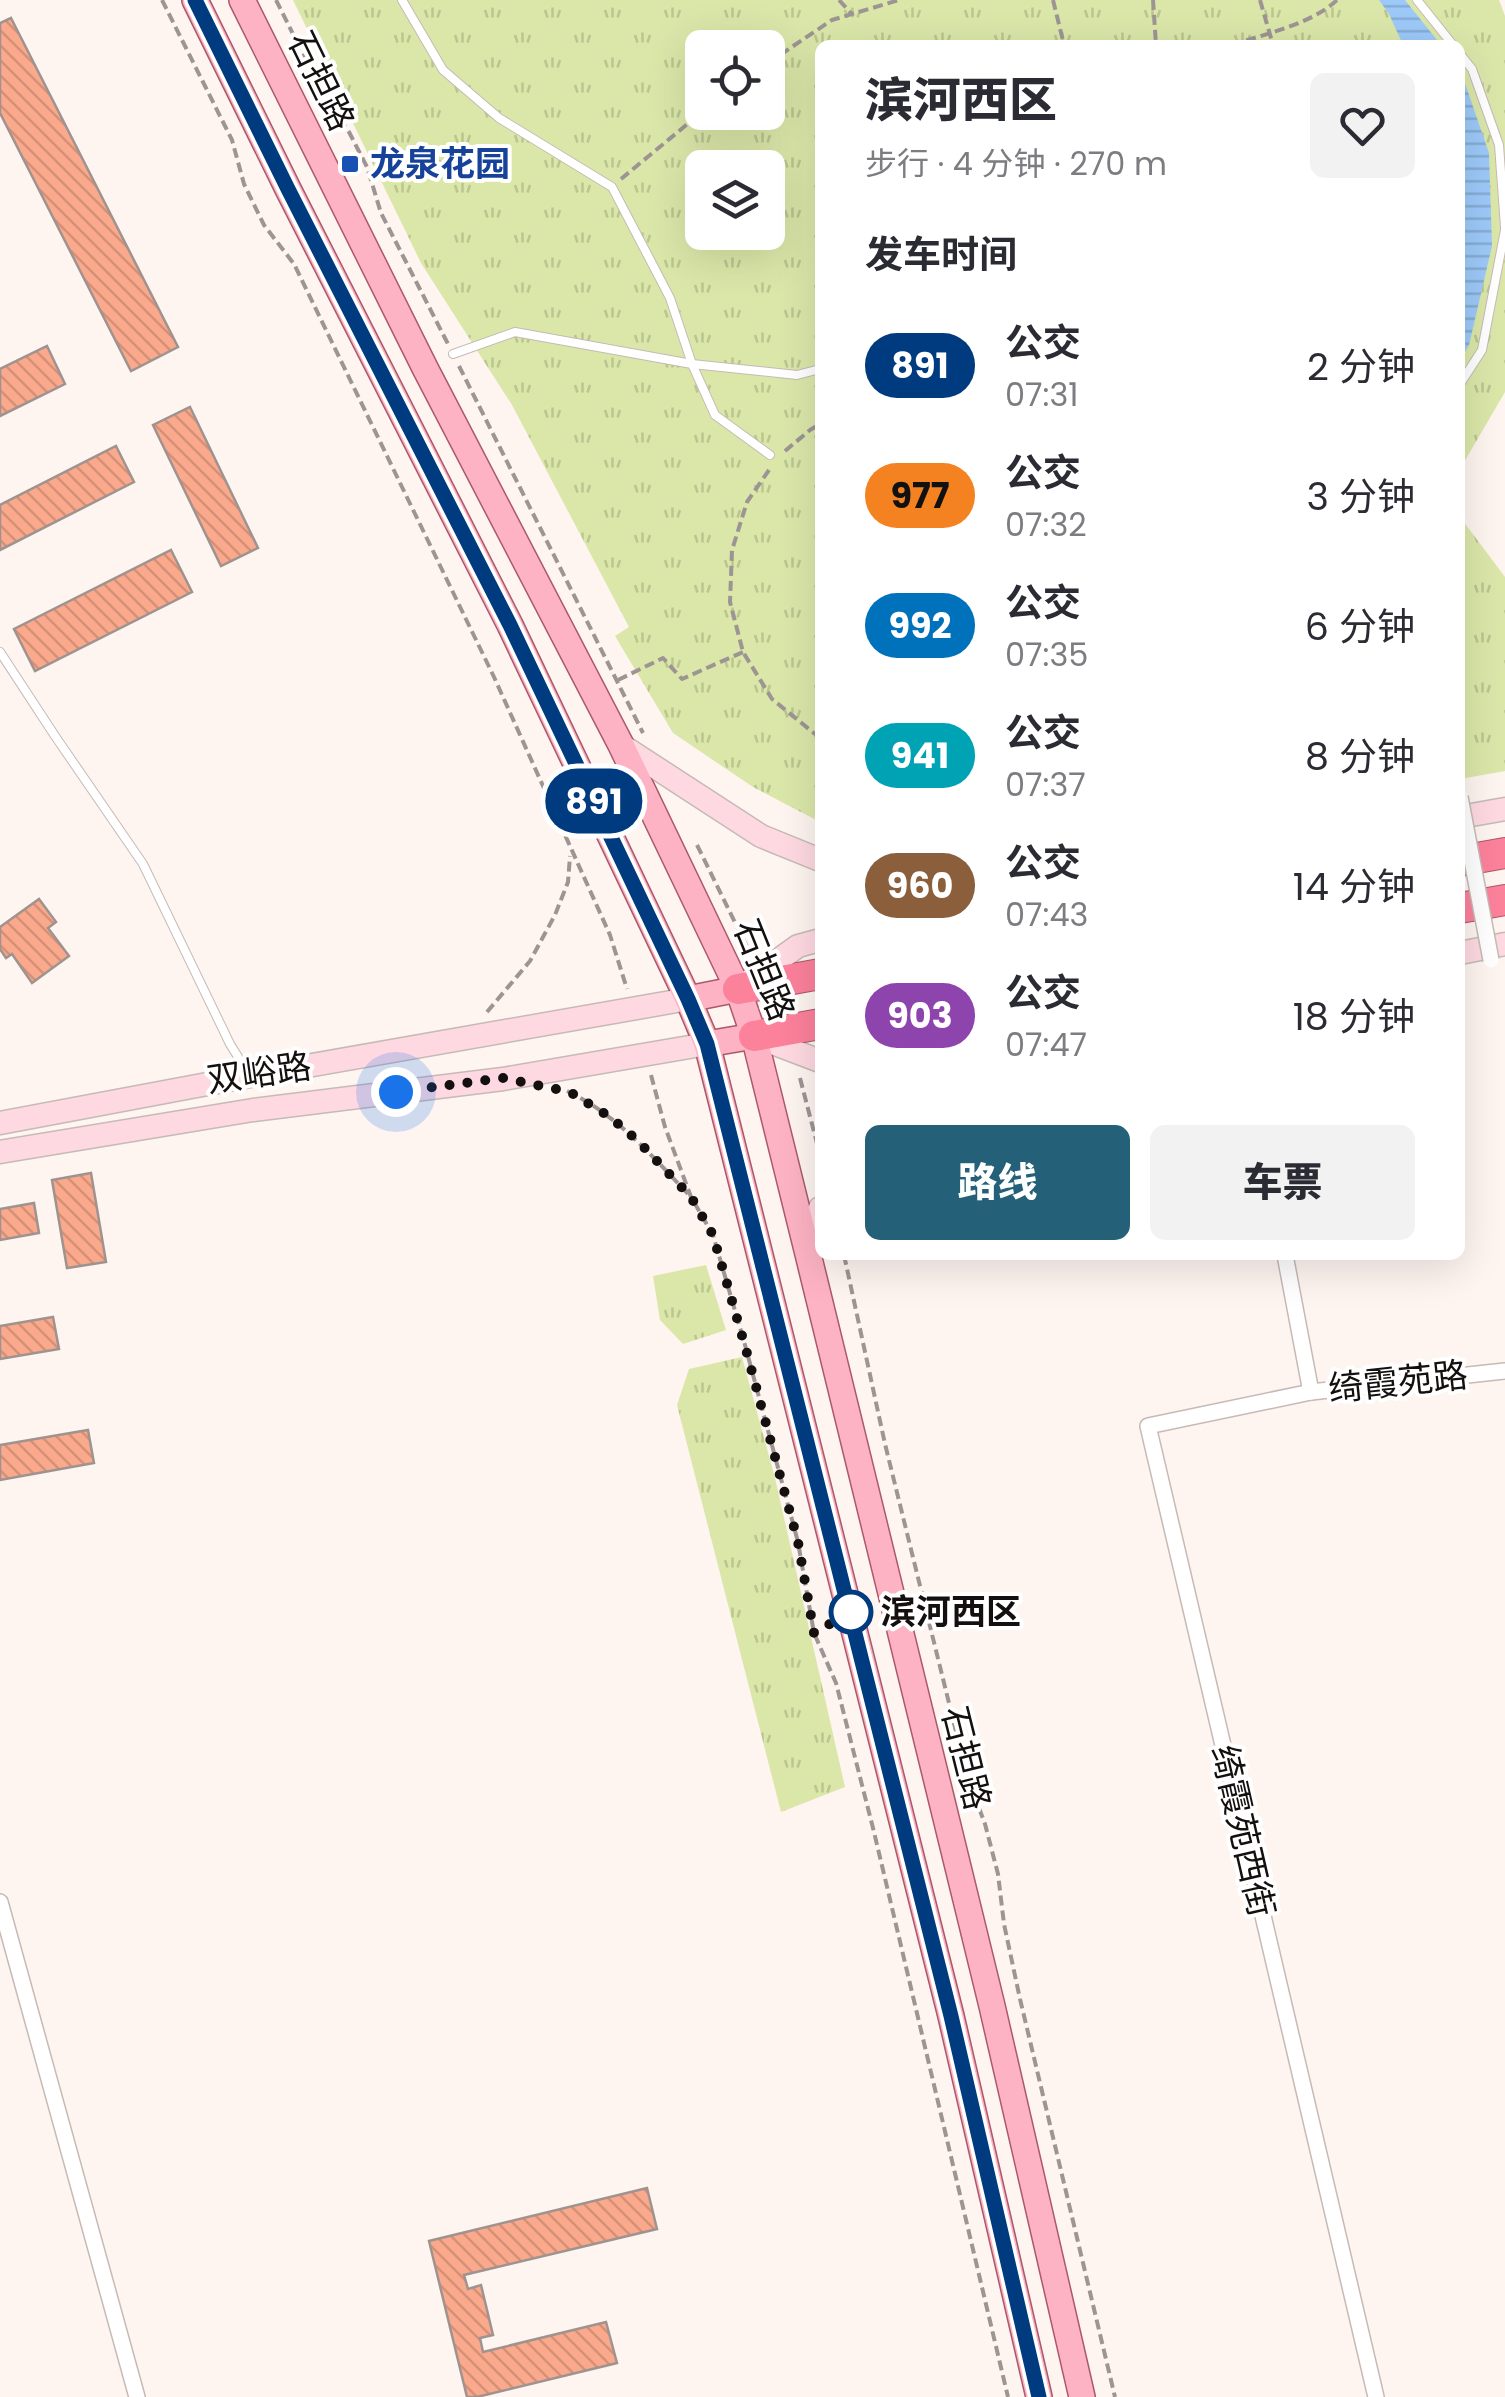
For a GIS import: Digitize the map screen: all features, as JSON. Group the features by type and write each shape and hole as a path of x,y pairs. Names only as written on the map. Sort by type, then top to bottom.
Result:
{"highway":[{"path":"1465,859 1505,853"},
{"path":"1465,907 1505,900"},
{"path":"749,981 815,974"},
{"path":"754,1036 815,1025"}],"main road":[{"path":"195,0 510,625 707,1044 951,2016 1039,2397"},
{"name":"石担路","path":"242,0 425,368 749,981 754,1036 996,2025 1082,2397"},
{"path":"621,745 761,836 815,858"},
{"path":"1465,816 1505,809"},
{"path":"688,999 749,981 798,946 815,941"},
{"path":"1465,953 1498,952"},
{"name":"双峪路","path":"0,1123 688,999"},
{"path":"707,1044 754,1036 815,1058"},
{"name":"双峪路","path":"0,1152 253,1110 503,1078 707,1044"},
{"path":"808,1254 815,1227"}],"street":[{"path":"1465,817 1498,952"},
{"name":"绮霞苑路","path":"1286,1260 1311,1392 1505,1371"},
{"name":"绮霞苑西街","path":"1311,1392 1148,1426 1376,2397"},
{"path":"0,1902 137,2397"}],"lane":[{"path":"402,0 443,70 498,118 612,186 670,298 692,364 716,416 770,455"},
{"path":"1417,0 1449,40"},
{"path":"1465,60 1472,69 1499,145 1505,229 1482,350 1465,376"},
{"path":"453,354 514,332 692,364 797,374 815,370"},
{"path":"0,652 144,864 230,1044 250,1076"}],"path":[{"path":"162,0 232,140 250,198 264,225 294,264 494,677 610,935 632,1008"},
{"name":"石担路","path":"276,0 321,90 367,167 381,213 618,680 660,771"},
{"path":"838,0 852,14"},
{"path":"785,51 832,20 898,0"},
{"path":"1053,0 1063,40"},
{"path":"1152,0 1156,40"},
{"path":"1260,0 1272,40"},
{"path":"1249,40 1328,8 1336,0"},
{"path":"612,186 685,126"},
{"path":"815,427 776,459 747,502 732,550 730,602 743,652 772,699 815,734"},
{"path":"618,680 663,658 682,678 743,652"},
{"name":"石担路","path":"692,836 749,981"},
{"path":"466,1038 530,961 568,882 571,851"},
{"name":"石担路","path":"791,1051 815,1134"},
{"path":"646,1055 664,1127 691,1197 713,1235 798,1542 814,1633 836,1683 1008,2397"},
{"path":"553,1088 570,1092 610,1117 691,1197"},
{"name":"石担路","path":"845,1260 889,1462 968,1776 998,1874 1020,1999 1114,2397"}],"green space":[{"path":"293,0 1499,0 1505,16 1505,392 1465,460 1465,40 815,40 815,819 753,787 673,733 615,636 629,627 512,405 421,263"},
{"path":"1465,524 1505,577 1505,771 1465,778"},
{"path":"706,1265 726,1330 683,1344 660,1320 653,1276"},
{"path":"742,1357 775,1478 845,1787 781,1812 677,1405 689,1369"}],"water":[{"path":"1379,0 1405,0 1437,40 1401,40"},
{"path":"1465,83 1489,153 1492,246 1465,352"}],"building":[{"path":"11,18 178,347 131,371 0,113 0,23"},
{"path":"47,346 65,384 0,416 0,369"},
{"path":"190,407 258,548 221,566 153,425"},
{"path":"116,446 134,482 0,550 0,505"},
{"path":"171,550 192,592 35,671 14,629"},
{"path":"39,899 56,922 48,928 69,956 32,983 12,954 6,958 0,949 0,927"},
{"path":"91,1173 106,1262 67,1268 52,1180"},
{"path":"34,1203 39,1233 0,1240 0,1209"},
{"path":"53,1317 59,1349 0,1359 0,1326"},
{"path":"88,1430 94,1463 0,1480 0,1445"},
{"path":"647,2188 657,2229 464,2275 468,2289 481,2285 493,2335 480,2338 483,2352 606,2322 617,2363 467,2397 429,2241"}],"bus line":[{"name":"891","path":"195,0 510,625 707,1044 951,2016 1039,2397"}],"place":[{"name":"龙泉花园","path":"350,164"},
{"name":"滨河西区","path":"851,1612"}],"route":[{"path":"396,1092 503,1078 570,1092 610,1117 638,1141 691,1197 713,1235 745,1346 798,1542 814,1633 851,1612"}]}
